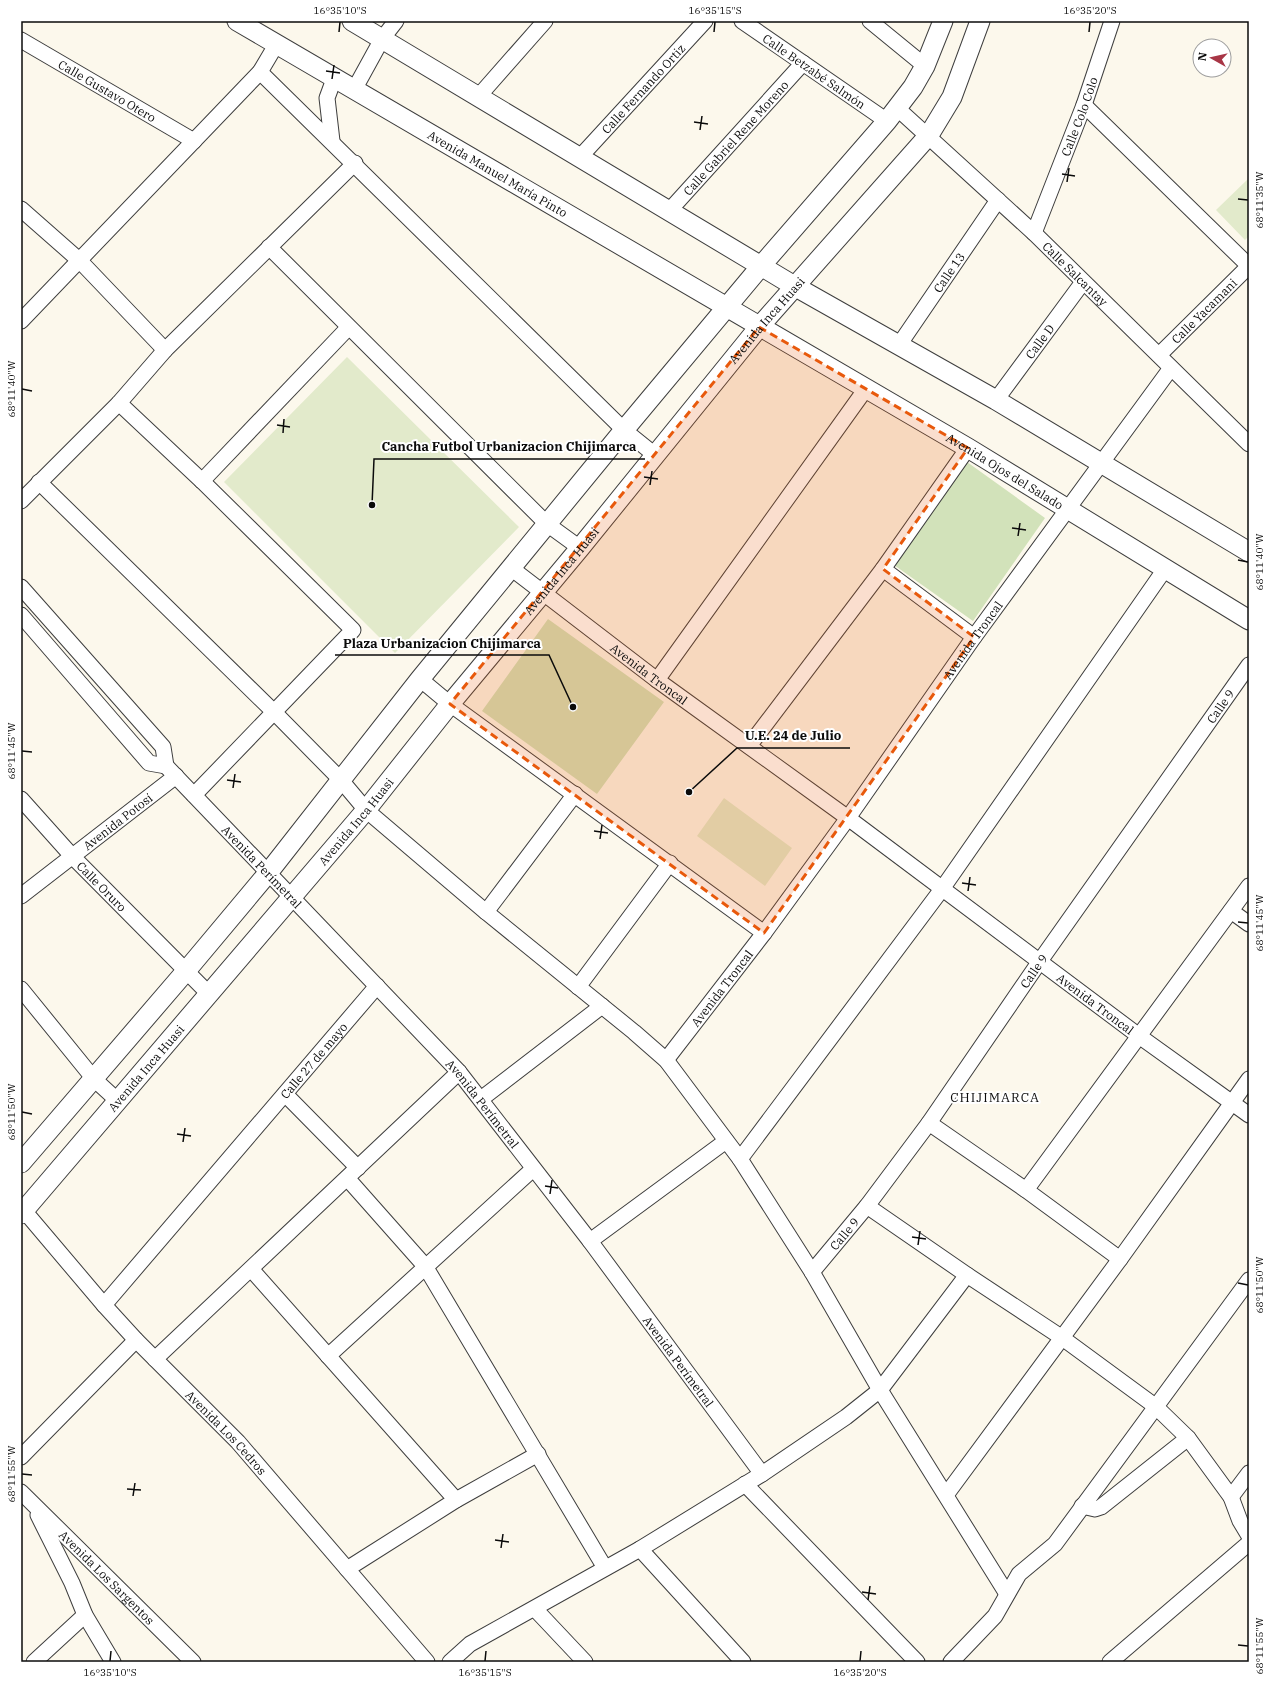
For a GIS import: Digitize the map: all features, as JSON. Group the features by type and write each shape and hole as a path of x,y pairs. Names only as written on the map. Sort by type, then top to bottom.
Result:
{"street":[{"name":"Avenida Manuel María Pinto","path":"237,21 759,327"},
{"path":"352,21 796,287 996,400 1249,552"},
{"path":"354,90 382,39 396,21"},
{"path":"478,97 546,21"},
{"name":"Calle Fernando Ortiz","path":"580,157 705,21"},
{"name":"Calle Betzabé Salmón","path":"742,21 803,63 892,115"},
{"path":"870,21 925,66"},
{"path":"21,1162 186,971 268,872 420,679 726,307 892,115 925,66 943,21"},
{"name":"Avenida Inca Huasi","path":"22,1210 118,1101 291,895 366,810 450,704 580,548 759,327 929,135 952,97 980,21"},
{"name":"Calle Colo Colo","path":"1034,233 1084,105 1112,21"},
{"name":"Calle Gustavo Otero","path":"21,40 194,141"},
{"path":"21,321 260,72 276,45"},
{"name":"Calle Gabriel Rene Moreno","path":"669,211 803,63"},
{"path":"260,72 355,163 624,430 655,455"},
{"path":"332,141 327,98 334,79"},
{"path":"1084,105 1249,266"},
{"name":"Calle Salcantay","path":"892,115 929,135 1034,233 1171,368 1247,438"},
{"path":"21,501 119,403 166,350 355,163"},
{"name":"Calle 13","path":"899,345 998,200"},
{"path":"21,209 80,261 166,350"},
{"path":"269,247 348,328 547,524 580,548"},
{"name":"Calle Yacamani","path":"1159,355 1249,266"},
{"name":"Calle D","path":"996,400 1083,282"},
{"name":"Avenida Ojos del Salado","path":"759,327 865,390 968,448 1249,620"},
{"path":"202,481 348,328"},
{"name":"Avenida Troncal","path":"666,1060 764,933 848,818 974,637 1171,368"},
{"path":"657,680 865,390"},
{"path":"119,403 202,481 353,630 194,795"},
{"path":"749,746 882,569 968,448"},
{"path":"39,482 274,712 340,779 366,810 486,912 653,1047 666,1060 740,1159 812,1272 880,1390 1007,1594"},
{"name":"Avenida Troncal","path":"511,568 657,680 848,818 1040,960 1139,1036 1249,1115"},
{"path":"882,569 974,637"},
{"path":"740,1159 942,889 1165,569"},
{"path":"21,587 163,747 171,771"},
{"path":"21,615 149,763 171,771"},
{"name":"Calle 9","path":"812,1272 867,1206 929,1123 1040,960 1249,665"},
{"path":"420,679 450,704 764,933"},
{"name":"Avenida Perímetral","path":"171,771 459,1072 590,1242 762,1474"},
{"name":"Avenida Potosí","path":"21,896 72,856 171,771"},
{"path":"486,912 575,794"},
{"name":"Calle Oruro","path":"21,799 72,856 209,994"},
{"path":"578,987 670,863"},
{"path":"1026,1190 1249,886"},
{"path":"1231,911 1249,924"},
{"name":"Calle 27 de mayo","path":"104,1305 377,986"},
{"path":"21,990 94,1079 118,1101"},
{"path":"481,1099 602,1006"},
{"path":"155,1359 459,1072"},
{"path":"946,1495 1061,1337 1120,1260 1249,1079"},
{"path":"285,1094 352,1173 425,1266 606,1568"},
{"path":"929,1123 1026,1190 1120,1260"},
{"path":"590,1242 726,1141"},
{"path":"328,1356 533,1169"},
{"path":"867,1206 967,1275 1061,1337 1155,1406 1188,1438 1231,1497 1240,1521 1249,1536"},
{"name":"Avenida Los Cedros","path":"22,1210 136,1340 238,1442 427,1662"},
{"path":"250,1269 456,1500"},
{"path":"450,1662 470,1644 640,1549 762,1474 846,1417 880,1390 967,1275"},
{"path":"951,1662 996,1616 1019,1574 1055,1544 1249,1280"},
{"path":"21,1457 136,1340"},
{"path":"1082,1506 1095,1509 1101,1507 1188,1438"},
{"path":"347,1569 456,1500 538,1454"},
{"path":"1231,1497 1249,1473"},
{"path":"745,1484 917,1662"},
{"name":"Avenida Los Sargentos","path":"21,1492 193,1662"},
{"path":"32,1504 72,1583 85,1615 113,1662"},
{"path":"1110,1662 1249,1543"},
{"path":"640,1549 743,1662"},
{"path":"535,1609 585,1662"},
{"path":"34,1662 85,1615"}],"highlighted area":[{"path":"759,327 968,448 883,569 974,637 764,933 450,704"}],"green space":[{"path":"1249,178 1249,236 1245,240 1216,210"},
{"path":"347,357 519,527 395,653 224,482"},
{"path":"967,462 1045,518 973,621 894,565"},
{"path":"548,619 664,702 597,794 482,711"},
{"path":"724,798 792,848 765,886 697,836"}],"place":[{"name":"Cancha Futbol Urbanizacion Chijimarca","path":"372,505"},
{"name":"Plaza Urbanizacion Chijimarca","path":"573,707"},
{"name":"U.E. 24 de Julio","path":"689,792"}],"district":[{"name":"CHIJIMARCA","path":"995,1097"}]}
